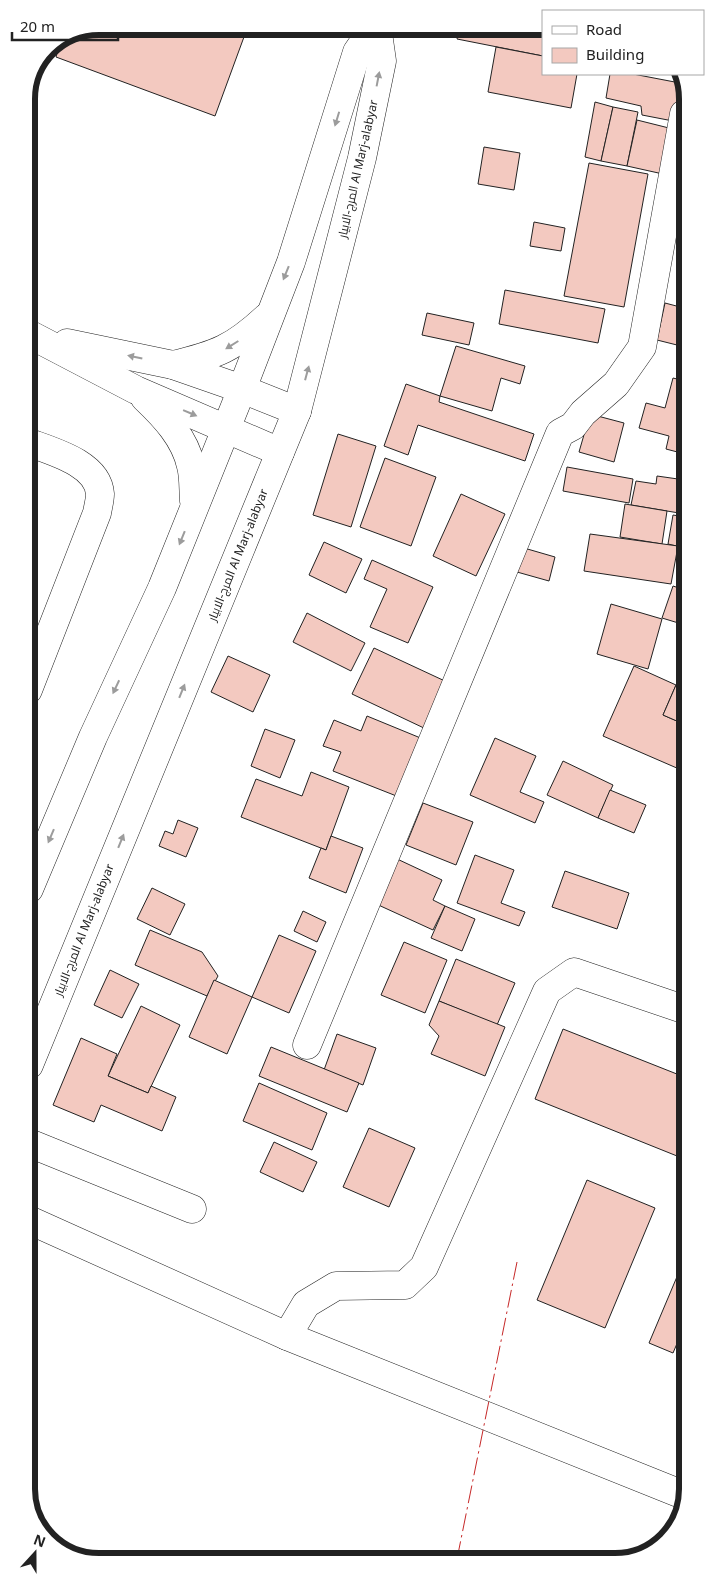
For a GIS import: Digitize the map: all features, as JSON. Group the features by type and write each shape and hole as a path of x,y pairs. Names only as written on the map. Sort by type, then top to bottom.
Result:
{"main road":[{"name":"المرج-الابيار Al Marj-alabyar","path":"35,873 93,737 162,588 242,389 291,262 358,52 370,35"},
{"name":"المرج-الابيار Al Marj-alabyar","path":"35,1050 298,411 362,158 382,61 378,35"},
{"path":"307,1045 560,433 573,426 583,413 616,384 642,347 679,142"},
{"path":"173,365 202,358 227,349 250,333 270,314"},
{"path":"35,336 173,365 298,411"},
{"path":"35,337 136,390 280,452"},
{"path":"136,390 163,415 181,441 191,465 195,505"},
{"path":"35,445 86,468 96,479 100,494 96,513 35,672"},
{"path":"287,1336 306,1304 336,1286 405,1285 424,1267 547,991 574,972 679,1008"},
{"path":"35,1145 192,1209"},
{"path":"35,1222 287,1336 679,1493"}],"building":[{"path":"245,35 215,116 56,57 58,50 67,44 87,36"},
{"path":"458,35 542,35 542,56 457,39"},
{"path":"496,47 542,56 542,75 577,75 571,108 488,92"},
{"path":"610,75 638,75 677,82 678,93 673,121 642,115 641,106 606,98"},
{"path":"595,102 613,107 601,161 585,157"},
{"path":"613,107 638,112 627,166 601,161"},
{"path":"637,120 673,129 663,174 627,166"},
{"path":"484,147 520,153 514,190 478,184"},
{"path":"589,163 648,174 624,307 564,296"},
{"path":"534,222 565,228 561,251 530,246"},
{"path":"505,290 605,309 598,343 499,324"},
{"path":"665,303 679,307 679,346 657,340"},
{"path":"427,313 474,323 469,345 422,335"},
{"path":"456,346 525,366 520,384 501,378 492,411 440,396"},
{"path":"673,378 679,380 679,452 666,449 669,436 639,428 646,403 665,408"},
{"path":"406,384 440,396 439,402 534,434 525,461 418,425 408,455 384,446"},
{"path":"590,414 624,423 614,462 579,452"},
{"path":"338,434 376,446 351,527 313,515"},
{"path":"385,458 436,477 411,546 360,527"},
{"path":"567,467 633,479 629,503 563,491"},
{"path":"657,476 679,479 679,513 631,505 636,481 656,484"},
{"path":"461,494 505,514 476,576 433,556"},
{"path":"625,504 667,511 662,544 620,537"},
{"path":"673,515 679,516 679,547 668,544"},
{"path":"590,534 678,546 671,584 584,571"},
{"path":"324,542 362,559 346,593 309,575"},
{"path":"524,548 555,557 549,581 517,572"},
{"path":"372,560 433,587 408,643 370,627 387,589 364,579"},
{"path":"673,586 679,588 679,623 662,618"},
{"path":"611,604 662,619 648,669 597,654"},
{"path":"307,613 365,643 351,671 293,642"},
{"path":"374,648 447,682 426,729 352,694"},
{"path":"228,656 270,675 253,712 211,692"},
{"path":"634,666 676,685 663,715 679,722 679,769 603,736"},
{"path":"676,685 679,686 679,722 663,715"},
{"path":"367,716 423,739 399,797 333,771 341,752 323,746 334,720 361,731"},
{"path":"265,729 295,740 280,778 251,766"},
{"path":"495,738 536,756 520,792 544,802 535,823 470,795"},
{"path":"563,761 613,785 598,818 547,795"},
{"path":"311,772 349,787 326,850 241,817 256,779 302,796"},
{"path":"610,790 646,805 634,833 598,818"},
{"path":"423,803 473,822 456,865 406,845"},
{"path":"178,820 198,828 186,857 159,846 165,831 173,834"},
{"path":"331,836 363,848 346,893 309,878 321,848 326,850"},
{"path":"475,855 514,870 501,903 525,912 519,926 457,903"},
{"path":"395,858 442,880 433,900 445,906 433,930 374,903"},
{"path":"565,871 629,893 617,929 552,907"},
{"path":"152,888 185,904 170,935 137,919"},
{"path":"445,906 475,919 462,951 431,938"},
{"path":"303,911 326,922 317,942 294,931"},
{"path":"150,930 202,952 218,976 207,996 135,965"},
{"path":"279,935 316,951 289,1013 252,997"},
{"path":"404,942 447,960 425,1013 381,995"},
{"path":"456,959 515,983 497,1025 439,1001"},
{"path":"110,970 139,984 122,1018 94,1005"},
{"path":"214,980 252,997 227,1054 189,1037"},
{"path":"439,1001 505,1027 485,1076 431,1054 439,1036 429,1025"},
{"path":"141,1006 180,1025 148,1093 108,1076"},
{"path":"563,1029 679,1075 679,1157 535,1099"},
{"path":"337,1034 376,1048 363,1085 324,1070"},
{"path":"81,1038 117,1054 108,1076 148,1093 151,1086 176,1097 162,1131 101,1105 94,1122 53,1105"},
{"path":"271,1047 359,1083 347,1112 259,1076"},
{"path":"259,1083 327,1113 312,1150 243,1121"},
{"path":"369,1128 415,1148 389,1207 343,1187"},
{"path":"274,1142 317,1162 303,1192 260,1172"},
{"path":"587,1180 655,1208 605,1328 537,1300"},
{"path":"679,1272 679,1339 673,1353 649,1343"}],"power":[{"path":"458,1553 517,1262"}]}
